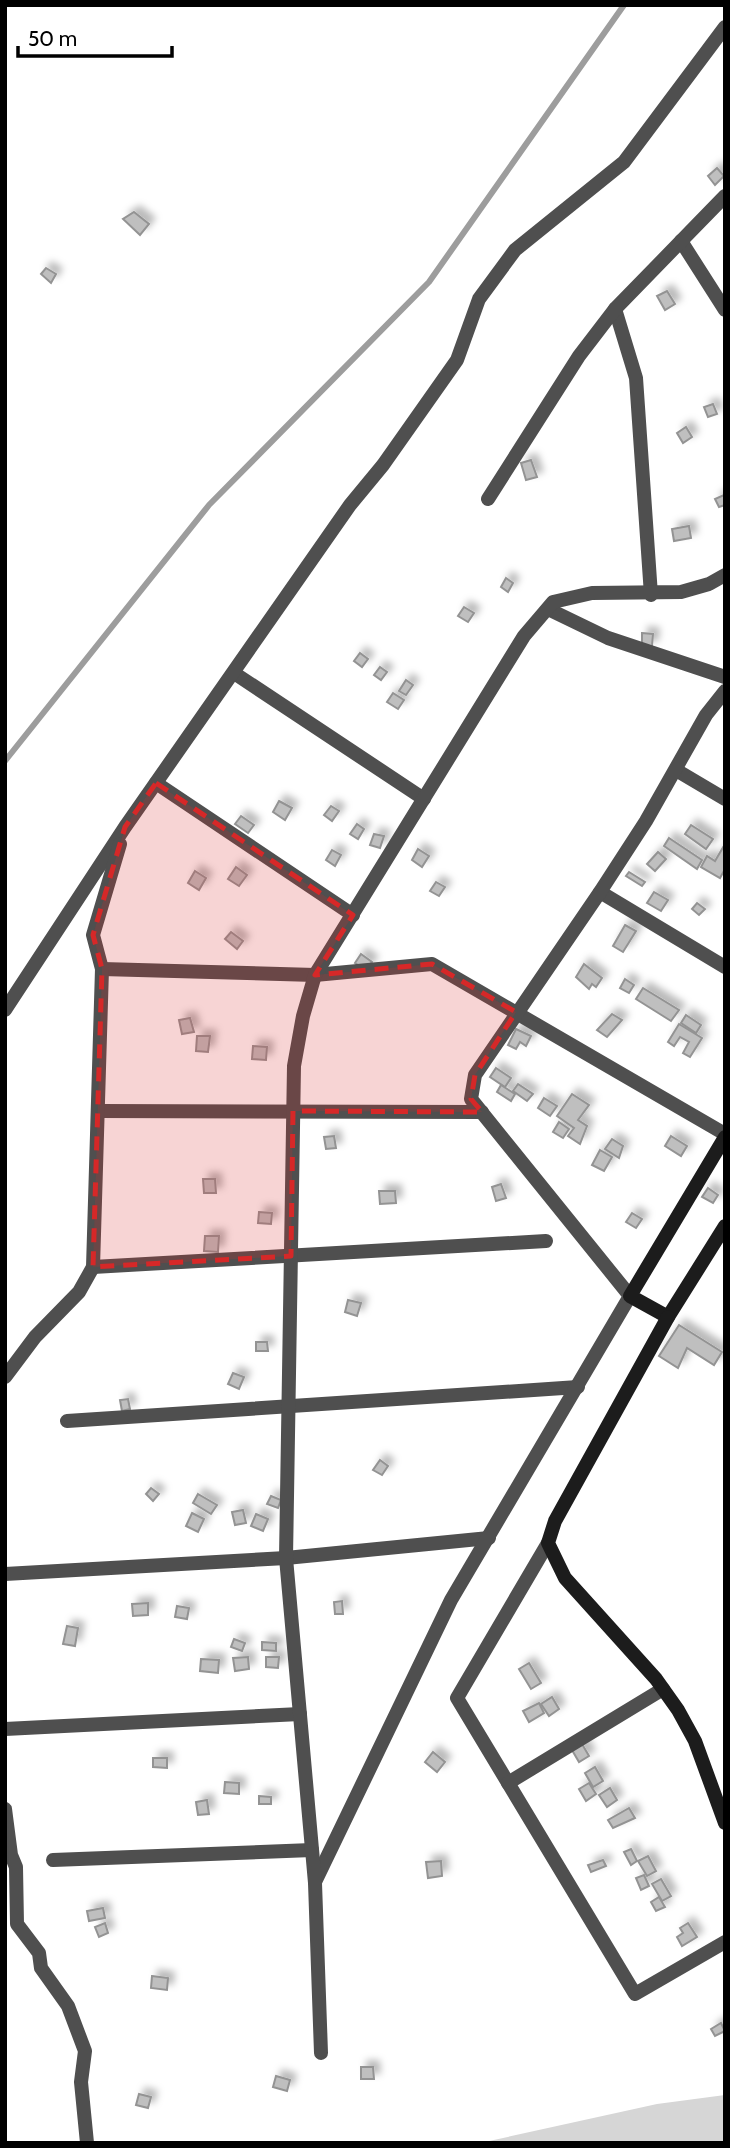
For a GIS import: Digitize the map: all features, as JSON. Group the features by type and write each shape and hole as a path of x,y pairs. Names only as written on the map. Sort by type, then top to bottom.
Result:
{"street":[{"path":"5,1010 125,827 350,505 383,465 457,360 479,299 515,250 624,162 725,27"},
{"path":"488,499 579,356 615,309 725,196"},
{"path":"681,241 725,310"},
{"path":"615,309 636,378 651,595"},
{"path":"321,2053 312,1850 286,1558 294,1066 303,1016 315,975 524,636 553,602 592,593 651,595 681,592 709,584 725,575"},
{"path":"548,609 608,638 725,677"},
{"path":"234,674 425,799"},
{"path":"668,1317 630,1296 471,1099 475,1075 600,892 676,770 706,715 725,691"},
{"path":"676,770 725,799"},
{"path":"156,783 353,915"},
{"path":"5,1377 35,1337 79,1292 93,1267 102,969 93,935 125,827"},
{"path":"600,892 725,967"},
{"path":"102,969 315,975 432,964 725,1135 451,1600 314,1884"},
{"path":"99,1111 482,1112"},
{"path":"725,1226 668,1317 555,1521 548,1543 457,1698 635,1994 725,1942"},
{"path":"93,1267 547,1241"},
{"path":"67,1422 578,1387"},
{"path":"5,1574 286,1558 489,1538"},
{"path":"548,1543 565,1578 663,1689 695,1741 725,1823"},
{"path":"508,1783 663,1689"},
{"path":"5,1729 300,1714"},
{"path":"5,1809 16,1867 17,1924 39,1953 41,1968 68,2006 85,2051 80,2082 87,2143"},
{"path":"53,1860 312,1850"}],"highlighted area":[{"path":"156,783 353,915 315,975 432,964 516,1012 475,1075 471,1099 482,1112 293,1111 291,1256 93,1267 102,969 93,935 125,827"}],"shaded area":[{"path":"725,2095 725,2143 480,2143 657,2104"}],"building":[{"path":"717,168 724,176 715,185 708,176"},
{"path":"134,212 149,224 140,235 123,219"},
{"path":"46,268 56,274 51,283 41,274"},
{"path":"667,291 675,304 665,310 657,296"},
{"path":"713,404 717,414 708,417 704,407"},
{"path":"686,427 692,437 683,443 677,433"},
{"path":"531,460 537,477 526,480 521,463"},
{"path":"724,495 725,505 719,507 715,499"},
{"path":"689,526 691,538 674,541 672,529"},
{"path":"506,578 513,583 508,592 501,587"},
{"path":"464,607 474,613 468,622 458,616"},
{"path":"642,633 653,634 652,646 642,646"},
{"path":"360,653 368,659 362,667 354,661"},
{"path":"380,667 387,672 381,680 374,675"},
{"path":"406,680 413,685 406,695 399,691"},
{"path":"393,693 404,700 398,709 387,702"},
{"path":"279,801 292,808 285,820 273,812"},
{"path":"331,806 339,811 332,821 324,815"},
{"path":"241,816 254,825 248,833 235,824"},
{"path":"357,824 364,829 358,839 350,834"},
{"path":"691,825 713,839 706,849 685,834"},
{"path":"374,834 384,836 380,848 370,845"},
{"path":"669,838 702,860 697,869 664,846"},
{"path":"725,844 725,869 720,878 701,867 707,856 715,861"},
{"path":"418,849 429,856 422,867 412,860"},
{"path":"332,850 341,855 335,866 326,860"},
{"path":"658,852 666,859 655,871 647,864"},
{"path":"236,867 247,875 239,886 228,879"},
{"path":"195,871 206,878 199,890 188,883"},
{"path":"629,872 645,882 642,886 626,876"},
{"path":"436,882 445,887 439,896 430,891"},
{"path":"654,892 668,900 661,911 647,903"},
{"path":"697,903 705,909 699,915 692,909"},
{"path":"625,925 636,931 623,952 613,946"},
{"path":"231,932 243,941 237,949 225,939"},
{"path":"361,954 372,962 365,970 355,963"},
{"path":"584,964 602,978 596,987 592,984 589,989 576,977"},
{"path":"625,979 634,985 629,993 620,988"},
{"path":"643,988 679,1010 671,1021 636,999"},
{"path":"612,1014 622,1020 607,1037 597,1030"},
{"path":"686,1015 701,1025 696,1033 681,1023"},
{"path":"190,1018 194,1032 182,1034 179,1020"},
{"path":"679,1024 702,1038 690,1057 683,1053 689,1042 680,1037 674,1046 668,1042"},
{"path":"516,1029 531,1036 526,1046 520,1042 516,1049 508,1045"},
{"path":"197,1036 210,1036 208,1052 196,1051"},
{"path":"253,1046 267,1047 266,1060 252,1059"},
{"path":"496,1068 511,1078 505,1087 490,1077"},
{"path":"518,1084 533,1094 527,1101 513,1091"},
{"path":"501,1085 515,1094 511,1101 497,1092"},
{"path":"572,1094 589,1105 578,1120 587,1126 580,1144 568,1136 574,1128 557,1116"},
{"path":"544,1098 557,1106 550,1116 538,1108"},
{"path":"559,1122 569,1129 563,1138 553,1132"},
{"path":"334,1136 336,1148 326,1149 324,1137"},
{"path":"671,1136 687,1146 681,1156 665,1146"},
{"path":"612,1139 623,1146 619,1158 605,1149"},
{"path":"600,1150 612,1157 604,1171 592,1165"},
{"path":"203,1179 215,1179 216,1193 204,1193"},
{"path":"501,1184 506,1198 496,1201 492,1187"},
{"path":"708,1188 718,1195 713,1203 702,1197"},
{"path":"379,1191 395,1191 396,1203 380,1204"},
{"path":"259,1212 272,1213 271,1224 258,1223"},
{"path":"632,1213 642,1219 636,1228 626,1222"},
{"path":"205,1236 219,1236 218,1252 204,1251"},
{"path":"348,1300 361,1303 357,1316 345,1312"},
{"path":"679,1325 722,1352 714,1365 687,1348 678,1368 659,1356"},
{"path":"256,1342 267,1342 268,1351 256,1351"},
{"path":"233,1373 244,1377 239,1389 228,1384"},
{"path":"128,1399 130,1409 122,1411 120,1400"},
{"path":"380,1460 388,1466 382,1475 373,1470"},
{"path":"151,1488 159,1494 153,1501 146,1494"},
{"path":"198,1494 217,1505 211,1514 193,1503"},
{"path":"271,1496 281,1500 278,1508 267,1504"},
{"path":"243,1510 246,1523 235,1525 232,1512"},
{"path":"192,1513 204,1519 198,1532 186,1526"},
{"path":"256,1514 268,1519 263,1531 251,1526"},
{"path":"342,1601 343,1614 335,1614 334,1602"},
{"path":"148,1603 148,1615 133,1616 132,1604"},
{"path":"177,1606 189,1608 187,1619 175,1617"},
{"path":"67,1626 78,1628 75,1646 63,1644"},
{"path":"234,1639 245,1643 242,1651 231,1647"},
{"path":"262,1642 276,1643 276,1651 262,1650"},
{"path":"248,1657 249,1669 235,1671 233,1658"},
{"path":"266,1657 279,1657 278,1668 266,1667"},
{"path":"201,1659 219,1660 218,1673 200,1671"},
{"path":"529,1663 541,1683 531,1689 519,1669"},
{"path":"552,1697 559,1709 549,1716 541,1704"},
{"path":"539,1703 544,1713 529,1722 523,1711"},
{"path":"582,1744 589,1756 579,1762 572,1750"},
{"path":"433,1752 445,1762 437,1772 425,1762"},
{"path":"153,1758 167,1758 167,1768 153,1767"},
{"path":"595,1767 603,1781 593,1787 585,1773"},
{"path":"225,1782 239,1783 239,1794 224,1793"},
{"path":"589,1783 596,1794 586,1801 579,1789"},
{"path":"610,1788 617,1800 607,1807 599,1795"},
{"path":"259,1796 271,1797 271,1804 259,1804"},
{"path":"207,1800 209,1814 198,1815 196,1802"},
{"path":"629,1808 635,1818 613,1828 608,1820"},
{"path":"631,1849 637,1861 631,1865 624,1852"},
{"path":"648,1856 656,1871 647,1876 638,1861"},
{"path":"603,1860 606,1866 591,1872 588,1865"},
{"path":"441,1861 442,1876 428,1878 426,1862"},
{"path":"644,1875 649,1886 641,1890 636,1878"},
{"path":"661,1879 671,1896 662,1901 652,1884"},
{"path":"659,1897 665,1907 656,1911 651,1902"},
{"path":"103,1908 105,1918 89,1921 87,1911"},
{"path":"105,1923 108,1933 99,1937 95,1927"},
{"path":"688,1923 697,1937 682,1946 677,1937 683,1933 680,1928"},
{"path":"152,1976 168,1978 167,1990 151,1988"},
{"path":"721,2023 725,2031 715,2036 711,2029"},
{"path":"361,2067 373,2067 374,2079 361,2079"},
{"path":"276,2076 290,2080 287,2091 273,2087"},
{"path":"139,2094 151,2097 148,2108 136,2105"}],"waterway":[{"path":"5,761 209,505 429,282 624,5"}]}
